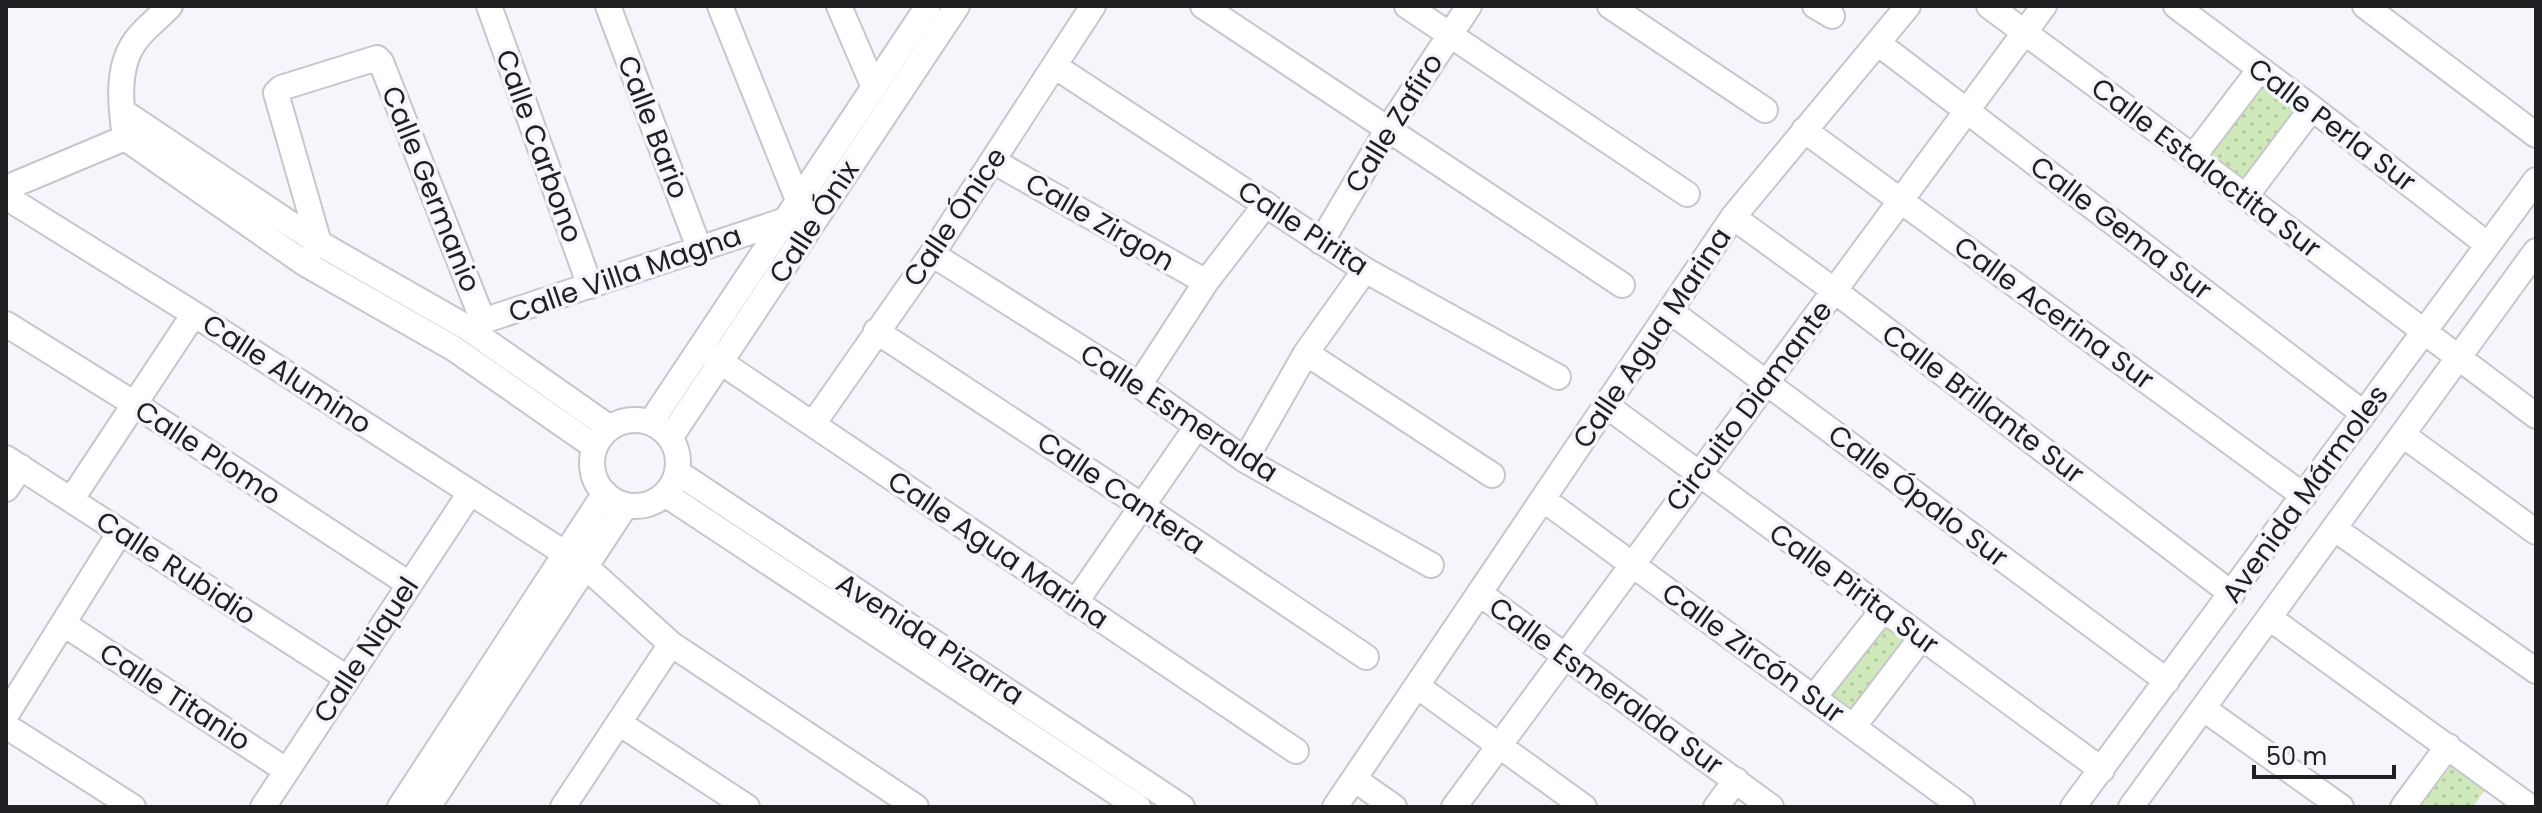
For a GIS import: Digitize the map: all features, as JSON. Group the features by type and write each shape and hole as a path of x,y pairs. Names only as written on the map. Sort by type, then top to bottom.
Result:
{"street":[{"path":"170,6 134,42 125,62 122,111 134,131 304,263 603,437"},
{"name":"Calle Carbono","path":"489,6 590,286"},
{"name":"Calle Bario","path":"608,6 699,248"},
{"path":"720,6 798,200 815,220"},
{"path":"839,6 873,85"},
{"name":"Calle Ónix","path":"661,430 700,348 928,6"},
{"name":"Calle Ónix","path":"661,430 721,363 957,6"},
{"name":"Calle Ónice","path":"813,424 932,254 1093,6"},
{"path":"1203,6 1622,285"},
{"path":"1407,6 1687,194"},
{"name":"Calle Zafiro","path":"1321,242 1388,129 1469,6"},
{"path":"1610,6 1765,110"},
{"name":"Calle Agua Marina","path":"1335,807 1733,217 1908,6"},
{"name":"Calle Estalactita Sur","path":"1989,6 2536,416"},
{"name":"Circuito Diamante","path":"1454,807 2044,6"},
{"name":"Calle Perla Sur","path":"2176,6 2488,245"},
{"path":"2377,9 2536,135"},
{"name":"Calle Gema Sur","path":"1879,44 2363,413"},
{"name":"Calle Germanio","path":"319,243 276,93 281,88 377,58 475,324"},
{"name":"Calle Pirita","path":"1056,67 1365,270 1558,377"},
{"path":"2193,157 2260,69"},
{"path":"2246,196 2312,108"},
{"name":"Calle Acerina Sur","path":"1804,130 2304,496"},
{"path":"134,131 319,243 475,324 603,437"},
{"path":"6,188 134,131"},
{"name":"Calle Zirgon","path":"993,161 1206,282"},
{"name":"Avenida Mármoles","path":"2073,807 2536,180"},
{"name":"Calle Alumino","path":"6,197 576,560 671,644 916,807"},
{"name":"Calle Zirgon","path":"1139,385 1206,282 1266,204"},
{"name":"Calle Brillante Sur","path":"1733,217 1835,291 2232,594"},
{"path":"783,221 815,220"},
{"name":"Calle Villa Magna","path":"475,324 783,221"},
{"path":"304,263 319,243"},
{"name":"Calle Esmeralda","path":"932,254 1139,385 1245,460 1431,565"},
{"name":"Avenida Mármoles","path":"2140,804 2204,709 2458,359 2532,264"},
{"path":"1245,460 1306,353 1365,270"},
{"name":"Calle Ópalo Sur","path":"1670,311 2167,681"},
{"path":"71,500 194,314"},
{"name":"Calle Plomo","path":"6,324 133,403 409,584"},
{"path":"453,348 475,324"},
{"name":"Calle Cantera","path":"876,331 1366,657"},
{"name":"Calle Agua Marina","path":"700,348 1296,751"},
{"path":"1306,353 1492,475"},
{"name":"Calle Pirita Sur","path":"1607,406 2102,770"},
{"path":"627,420 661,430 678,453 677,472 665,494 644,505 626,505 605,493 593,471 603,437 627,420"},
{"path":"1075,603 1196,428"},
{"path":"2403,435 2536,532"},
{"path":"6,489 13,463"},
{"name":"Calle Rubidio","path":"13,463 347,678"},
{"name":"Avenida Pizarra","path":"677,472 864,610 1045,730 1182,807"},
{"name":"Calle Niquel","path":"263,807 470,493"},
{"path":"400,807 430,790 576,560 605,493"},
{"name":"Avenida Pizarra","path":"665,494 864,610"},
{"name":"Calle Zircón Sur","path":"1543,499 1962,807"},
{"path":"576,560 626,505"},
{"path":"2335,529 2536,671"},
{"path":"6,715 120,532"},
{"name":"Calle Esmeralda Sur","path":"1479,593 1771,807"},
{"path":"1815,696 1883,610"},
{"path":"2271,619 2448,746 2496,797 2530,807"},
{"name":"Calle Titanio","path":"64,624 287,771"},
{"path":"1854,726 1921,638"},
{"path":"563,807 671,644"},
{"path":"1417,686 1584,807"},
{"path":"2204,709 2341,807"},
{"path":"619,723 747,807"},
{"path":"6,726 133,807"},
{"name":"Avenida Pizarra","path":"1045,730 1138,807"},
{"path":"2403,807 2448,746"},
{"path":"1354,779 1394,807"},
{"path":"1716,807 1736,780"}],"green space":[{"path":"2262,86 2294,111 2243,178 2211,154"},
{"path":"1885,625 1905,641 1851,709 1830,693"},
{"path":"2451,766 2485,790 2473,807 2420,807"}]}
